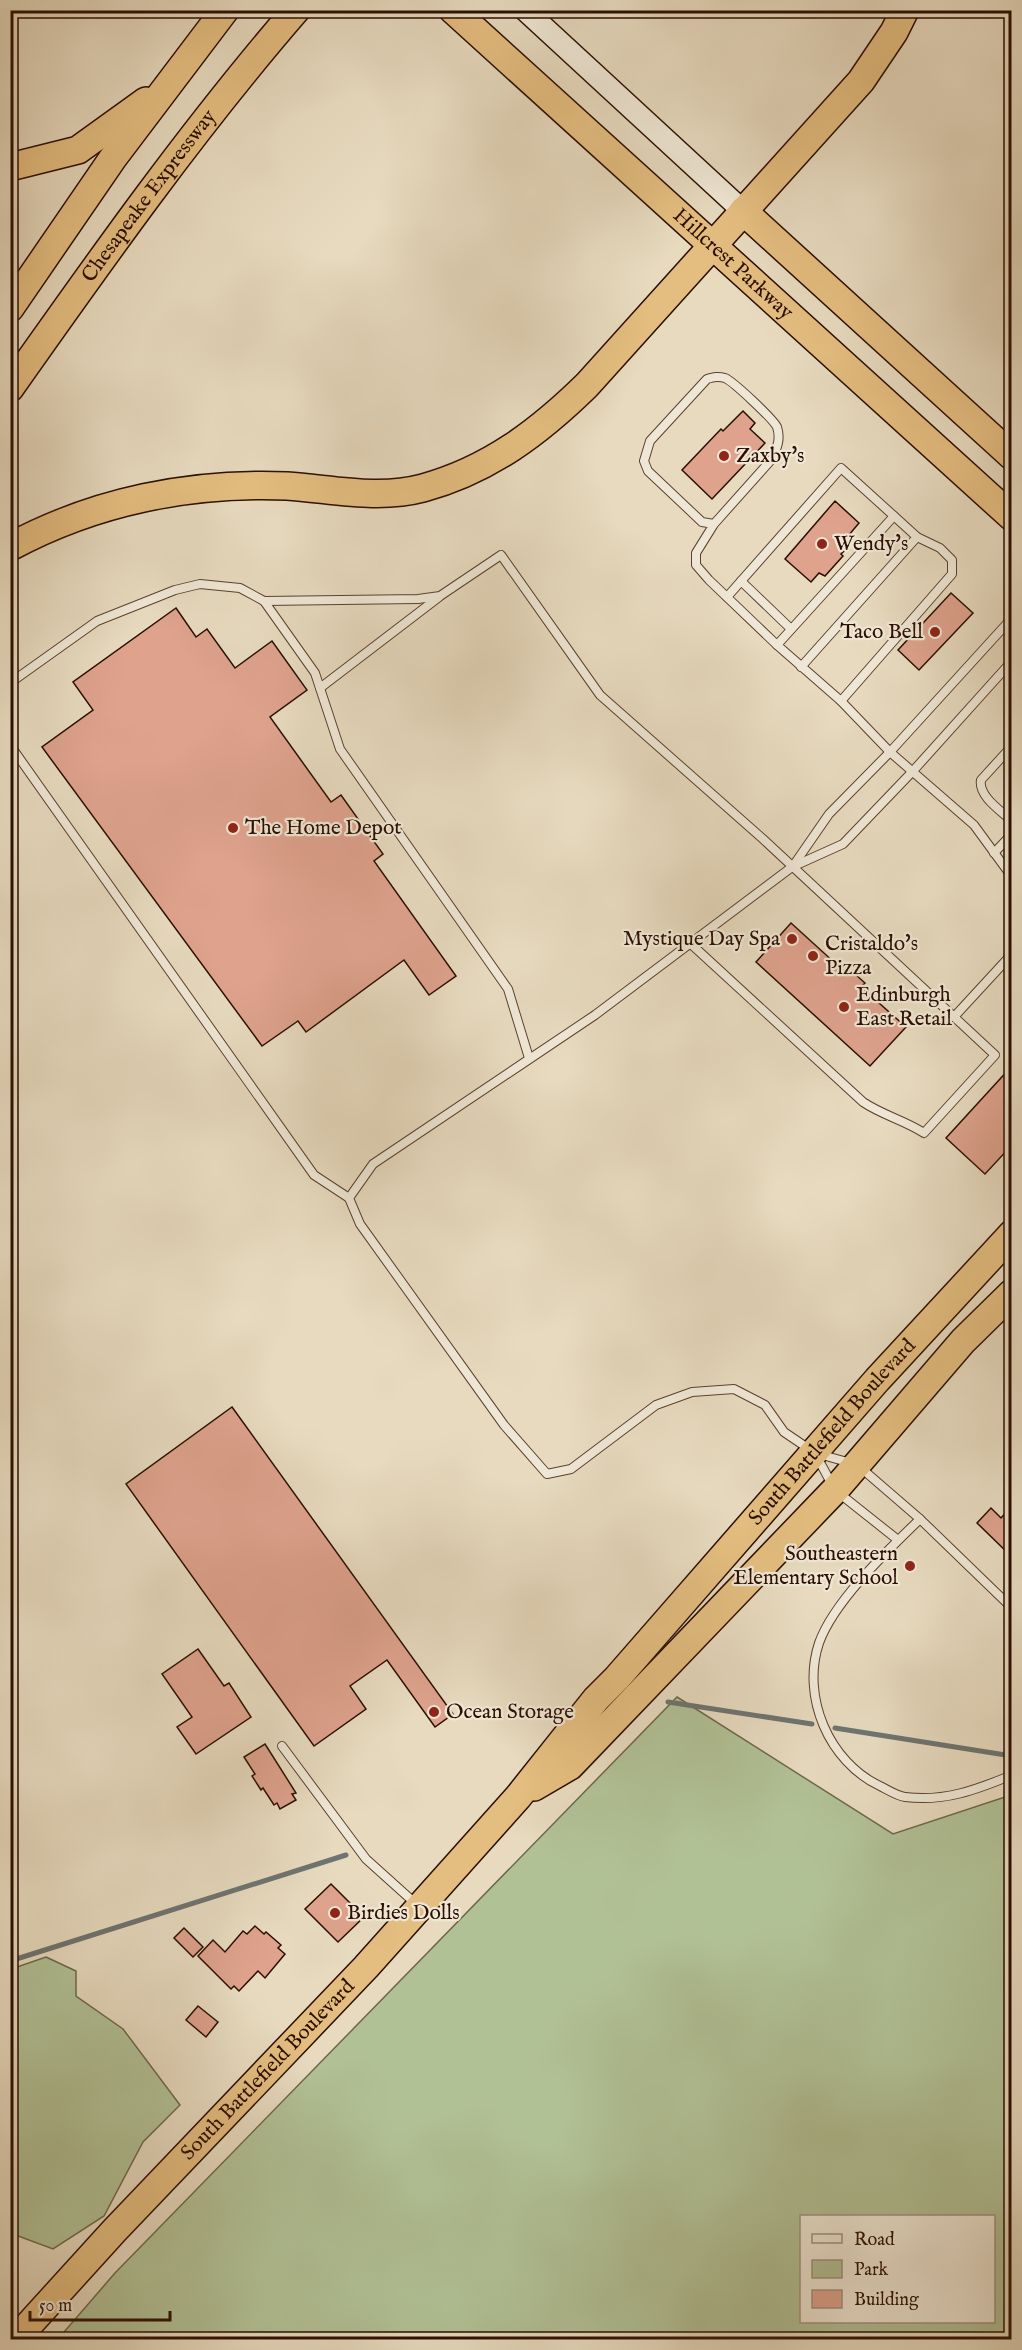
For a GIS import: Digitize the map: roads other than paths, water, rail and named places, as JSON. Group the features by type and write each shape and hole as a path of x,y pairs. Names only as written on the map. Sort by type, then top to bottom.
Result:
{"highway":[{"name":"Chesapeake Expressway","path":"10,388 70,303 201,128 296,10"},
{"name":"Hillcrest Parkway","path":"453,10 1011,517"},
{"path":"10,547 61,523 157,494 213,487 265,486 348,493 402,491 423,488 472,471 497,457 552,419 587,385 861,81 880,55 905,10"},
{"path":"10,167 34,163 78,150 146,101 220,17"},
{"path":"10,308 113,158 220,17"},
{"path":"743,211 1011,456"},
{"name":"South Battlefield Boulevard","path":"15,2340 114,2231 366,1967 518,1797 596,1699 878,1380 1011,1234"},
{"name":"South Battlefield Boulevard","path":"518,1797 570,1766 835,1490 963,1341 1011,1293"}],"main road":[{"path":"525,10 743,211"}],"lane":[{"path":"714,524 702,522 648,471 644,461 650,441 707,380 718,376 728,379 776,424 779,435 778,446 772,459 714,524 696,553 696,565 777,645 841,701 890,752 974,825 1011,877"},
{"path":"727,597 841,468 917,537 940,548 952,560 952,574 841,701"},
{"path":"777,645 894,516"},
{"path":"801,667 917,537"},
{"path":"320,688 440,596 501,555 600,695 792,867 994,1055 924,1133 909,1123 876,1111 863,1102 691,944"},
{"path":"741,581 791,629"},
{"path":"10,683 97,621 175,590 200,584 240,588 264,601 315,673 340,749 508,989 529,1058"},
{"path":"264,601 418,599 440,596"},
{"path":"792,867 829,814 890,752 1011,618"},
{"path":"349,1198 373,1164 595,1015 792,867 843,844 913,771 1011,661"},
{"path":"10,745 314,1175 349,1198 360,1224 497,1416 547,1474 572,1469 656,1405 692,1392 734,1389 765,1405 784,1432 814,1453 858,1465 920,1519 1011,1608"},
{"path":"1011,746 981,780 980,785 984,793 1011,821"},
{"path":"994,853 1011,834"},
{"path":"954,1017 1011,954"},
{"path":"814,1453 835,1490 898,1540"},
{"path":"920,1519 898,1540 831,1619 819,1644 814,1672 814,1697 820,1720 832,1743 847,1761 870,1781 902,1797 937,1799 981,1788 1011,1775"},
{"path":"282,1746 366,1859 419,1907"}],"waterway":[{"path":"668,1702 812,1724"},
{"path":"835,1728 1012,1756"},
{"path":"10,1961 346,1855"}],"place":[{"name":"Zaxby's","path":"724,456"},
{"name":"Wendy's","path":"822,544"},
{"name":"Taco Bell","path":"935,632"},
{"name":"The Home Depot","path":"233,828"},
{"name":"Mystique Day Spa","path":"792,939"},
{"name":"Cristaldo's Pizza","path":"813,956"},
{"name":"Edinburgh East Retail","path":"844,1007"},
{"name":"Southeastern Elementary School","path":"910,1566"},
{"name":"Ocean Storage","path":"434,1712"},
{"name":"Birdies Dolls","path":"335,1913"}]}
